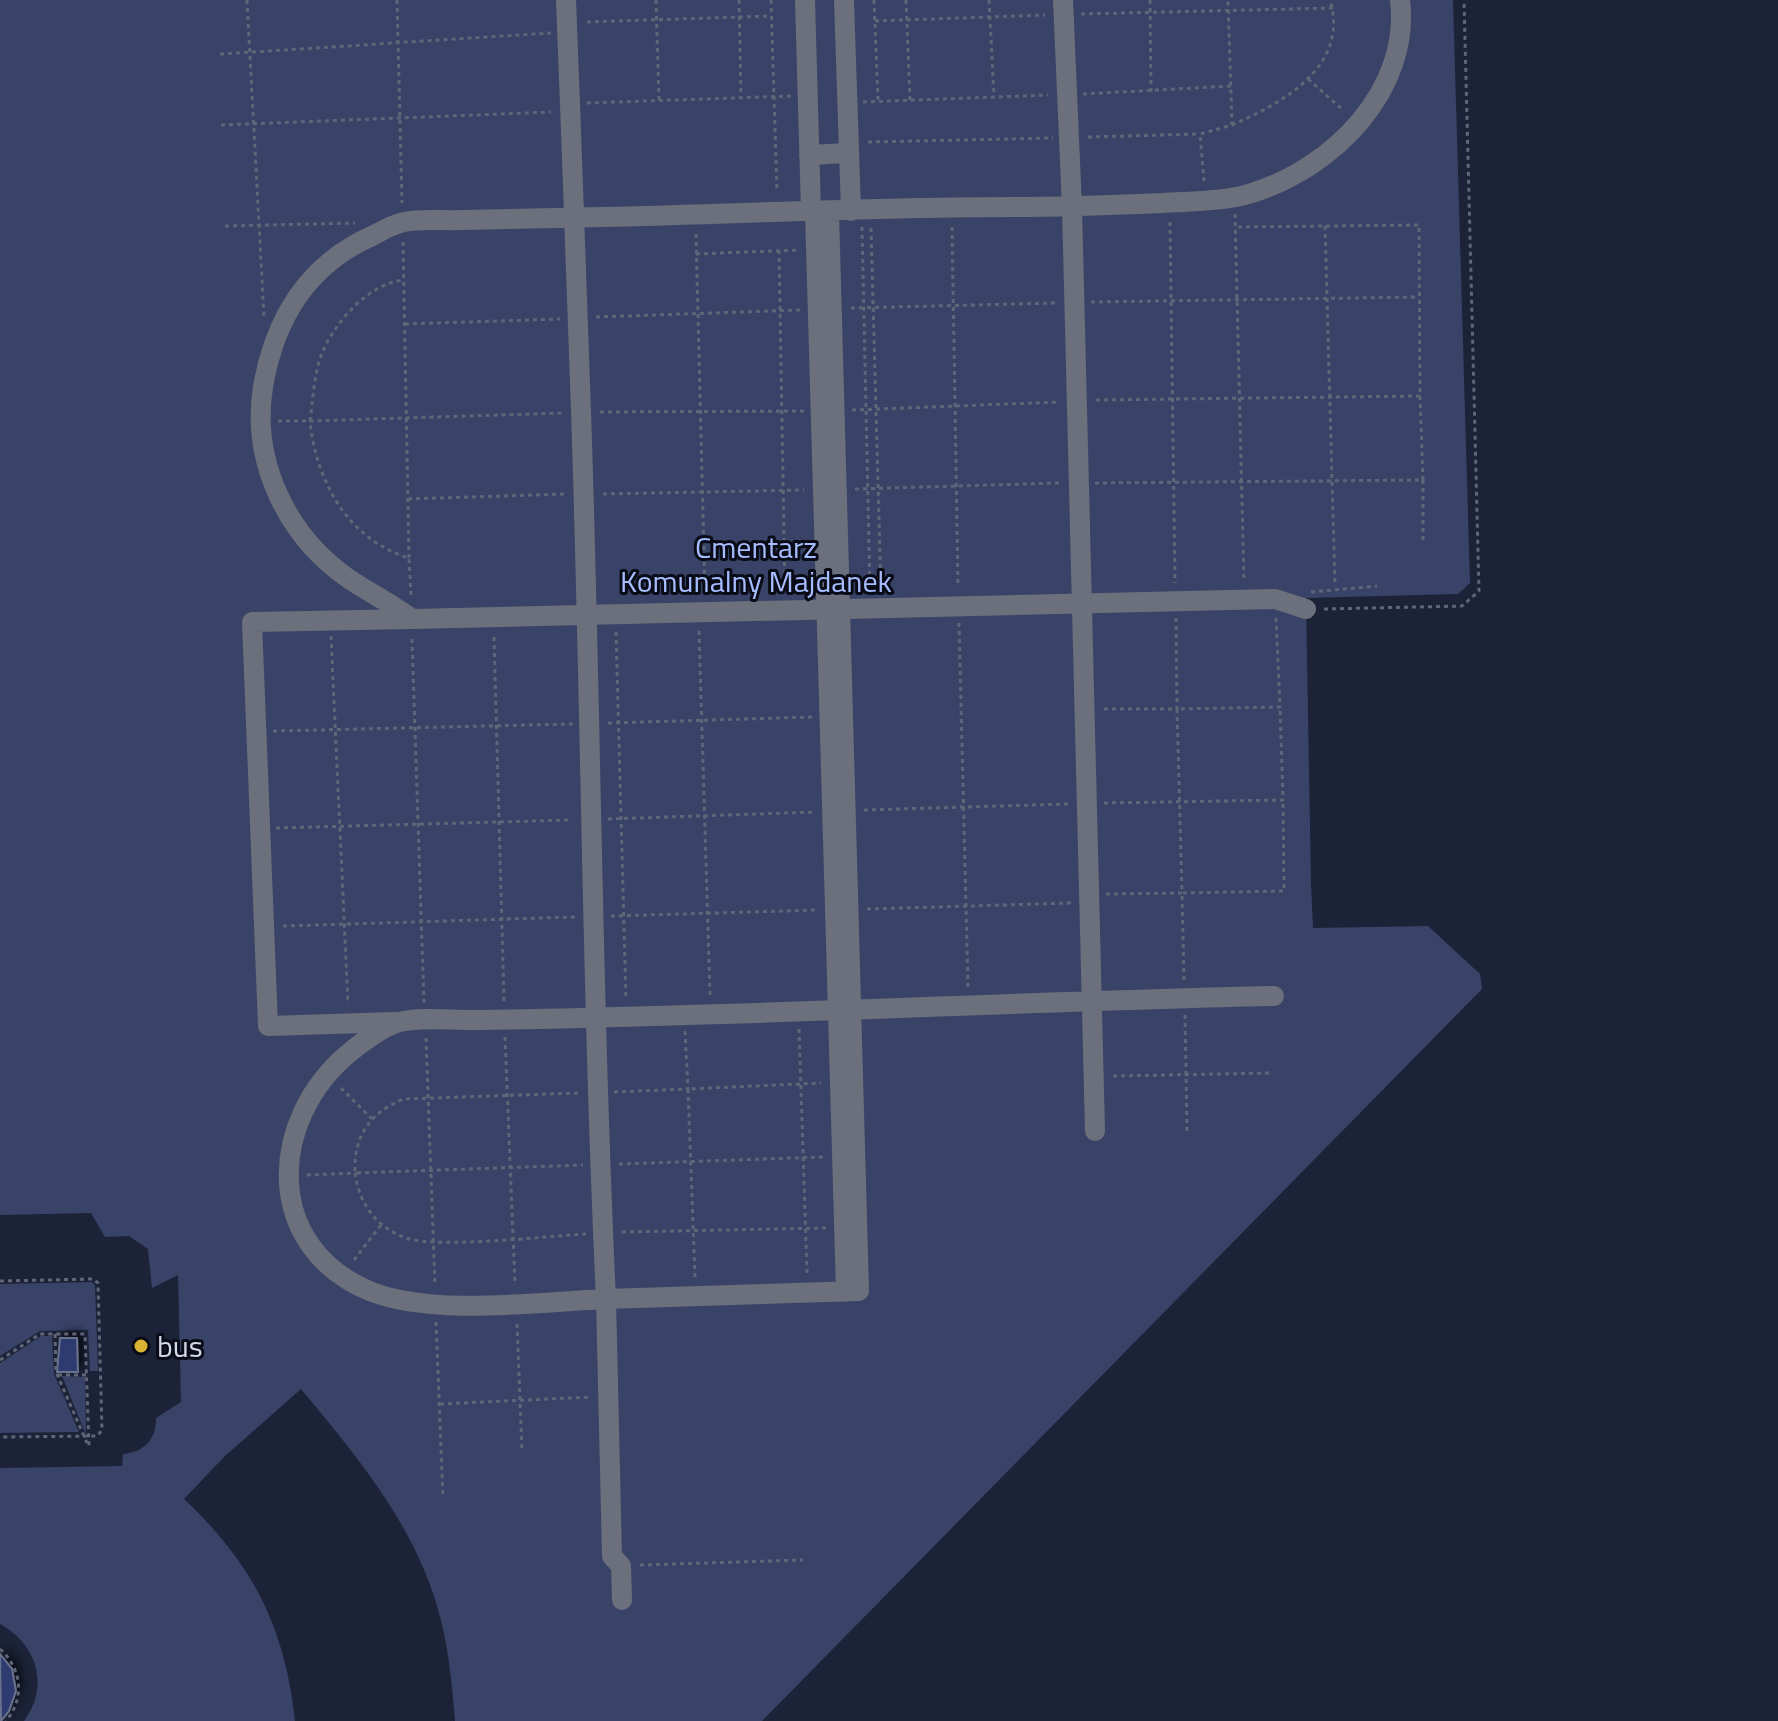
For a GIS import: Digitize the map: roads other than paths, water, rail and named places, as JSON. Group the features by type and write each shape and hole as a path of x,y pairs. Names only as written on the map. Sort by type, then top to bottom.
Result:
{"street":[{"path":"566,0 581,412 589,820 612,1556 621,1566 622,1600"},
{"path":"399,1022 359,1045 325,1073 304,1106 293,1134 288,1176 295,1212 323,1258 342,1275 371,1291 402,1301 436,1304 859,1291 844,1010 824,310 818,212 809,155 805,0"},
{"path":"844,0 847,148 861,211"},
{"path":"412,619 351,580 305,538 271,480 264,454 260,420 264,380 276,340 294,302 333,255 403,222 777,210 818,212 1072,207 1234,198 1294,176 1334,151 1375,103 1399,50 1400,0"},
{"path":"1063,7 1072,207 1086,898 1095,1131"},
{"path":"809,155 847,148"},
{"path":"818,212 815,249 824,310"},
{"path":"1274,996 268,1026 252,622 1275,599 1305,601"},
{"path":"832,609 828,716 838,811"},
{"path":"844,1010 839,1083 846,1292"}],"place":[{"name":"bus","path":"141,1346"}],"park label":[{"name":"Cmentarz Komunalny Majdanek","path":"756,564"}]}
